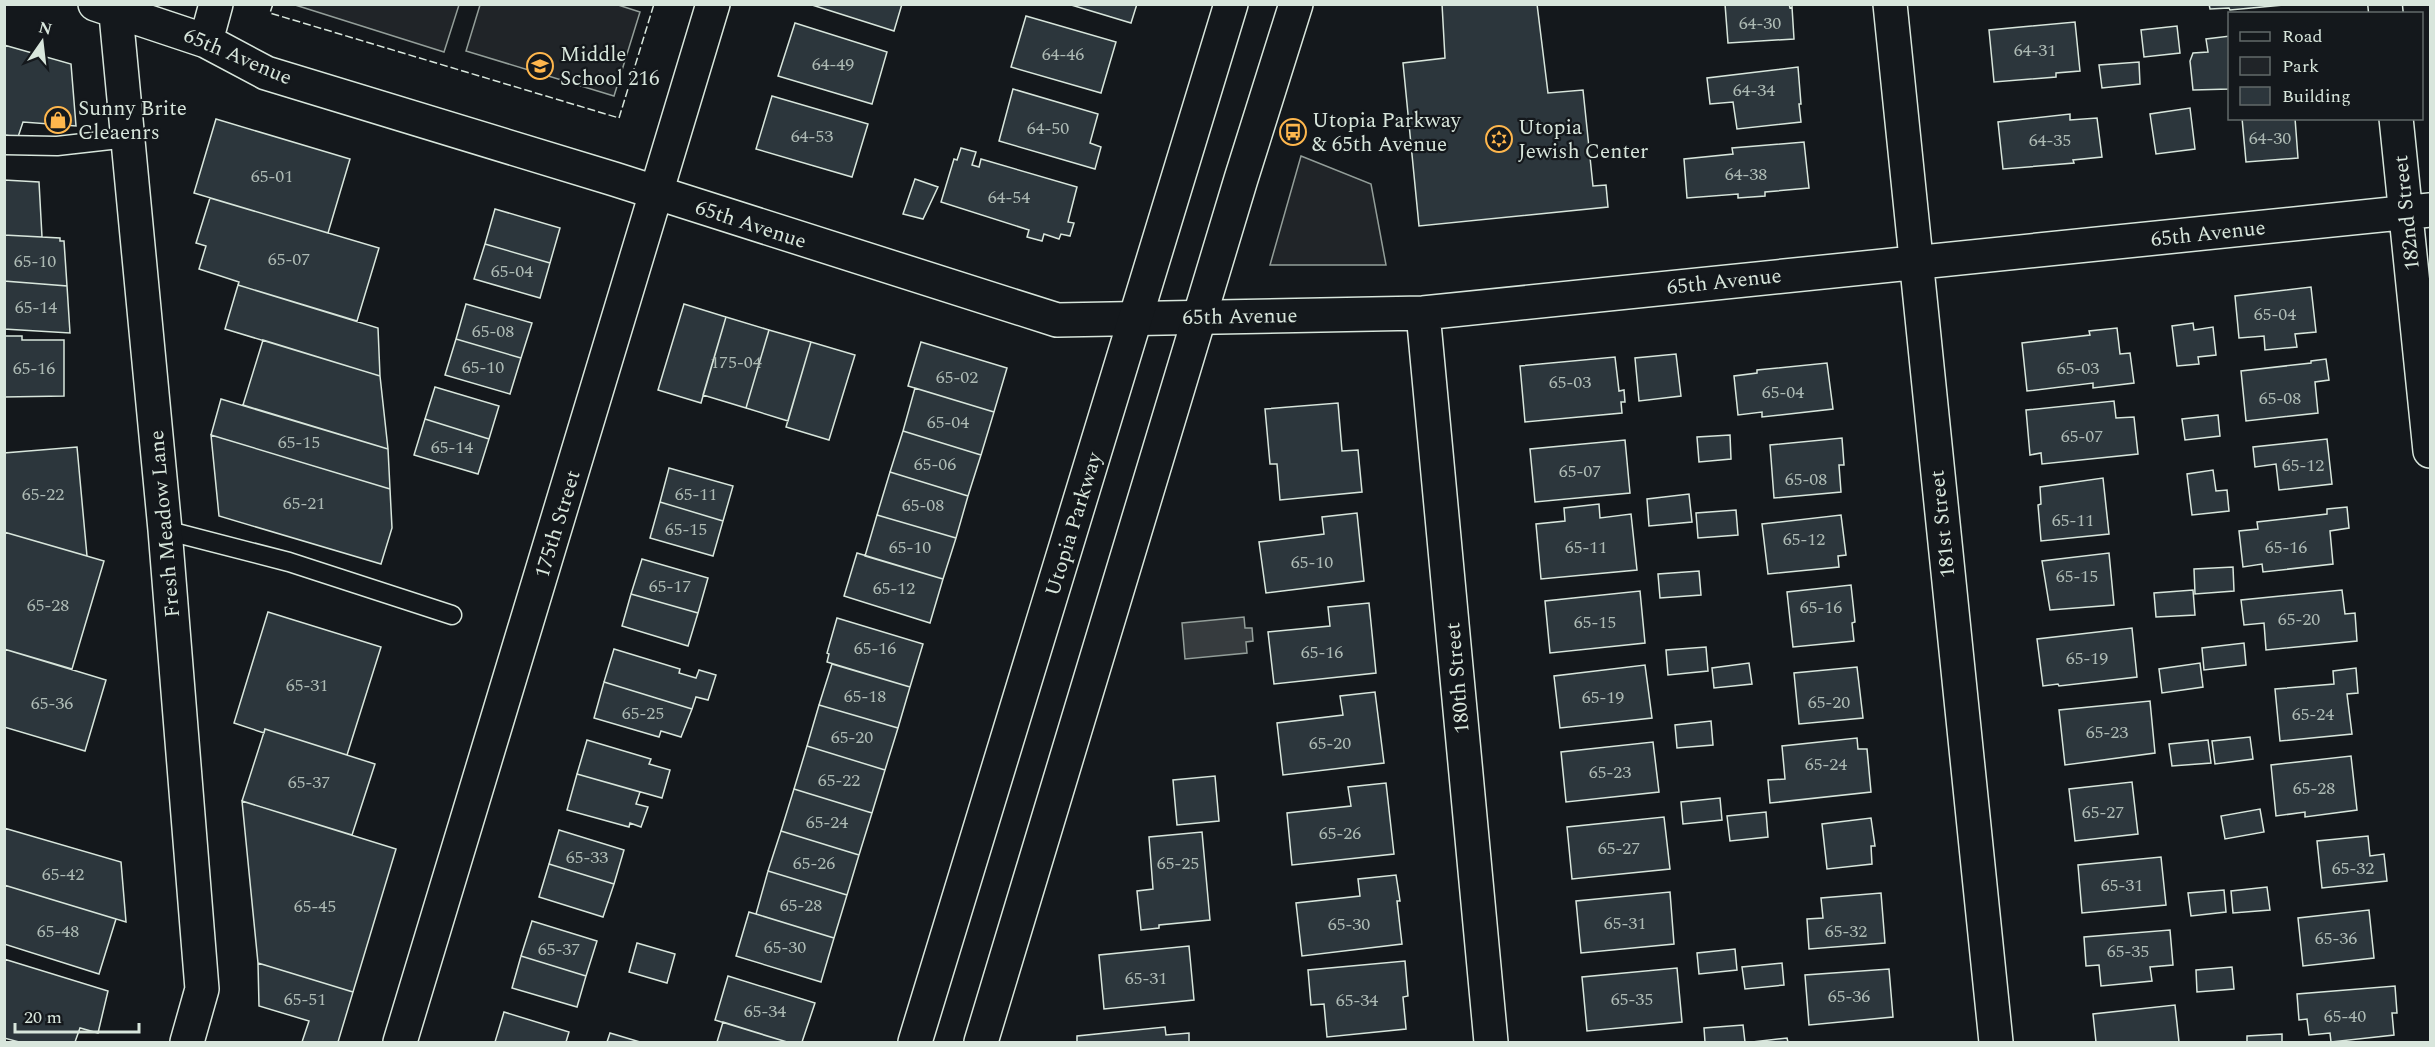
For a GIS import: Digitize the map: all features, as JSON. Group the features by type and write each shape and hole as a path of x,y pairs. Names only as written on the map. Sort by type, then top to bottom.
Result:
{"street":[{"path":"206,41 216,4"},
{"name":"175th Street","path":"400,1042 713,4"},
{"name":"Utopia Parkway","path":"915,1042 1231,4"},
{"path":"981,1042 1241,179 1296,4"},
{"name":"181st Street","path":"1890,4 1996,1042"},
{"name":"65th Avenue","path":"109,6 206,41 266,73 1058,321 1423,313 2418,212"},
{"name":"Fresh Meadow Lane","path":"109,6 128,138 165,530 202,989 187,1042"},
{"name":"182nd Street","path":"2396,120 2418,212 2430,451"},
{"name":"180th Street","path":"1423,313 1491,1042"}],"lane":[{"path":"4,145 57,146 128,138"},
{"path":"165,530 289,562 452,615"}],"green space":[{"path":"292,4 459,4 459,5 444,52"},
{"path":"615,4 640,12 614,96 466,51 480,5"},
{"path":"1301,156 1371,184 1386,265 1270,265"}],"shaded area":[{"path":"1244,617 1245,628 1252,628 1253,641 1246,642 1247,653 1185,659 1182,623"}],"building":[{"path":"809,4 902,4 894,31"},
{"path":"1068,4 1137,4 1131,23"},
{"name":"Utopia Jewish Center","path":"1442,4 1537,4 1548,93 1583,90 1593,186 1606,185 1608,207 1419,226 1403,63 1445,58"},
{"path":"1725,4 1789,4 1790,8 1792,7 1794,39 1728,43"},
{"path":"2209,4 2283,5 2230,10 2229,8 2210,9"},
{"path":"1026,16 1116,42 1101,93 1011,67"},
{"path":"2075,22 2080,71 2056,73 2056,77 1994,82 1989,30"},
{"path":"795,23 887,52 872,104 778,76"},
{"path":"2177,26 2180,53 2144,57 2141,30"},
{"path":"2228,36 2228,89 2193,90 2190,61 2193,53 2208,52 2206,39"},
{"path":"4,45 71,64 76,126 23,122 18,137 4,135"},
{"path":"2139,62 2140,84 2102,88 2099,65"},
{"path":"1798,67 1801,122 1737,129 1733,102 1710,104 1707,78"},
{"path":"1013,89 1098,114 1090,143 1101,147 1095,169 999,141"},
{"path":"772,96 868,124 852,177 756,149"},
{"path":"2190,108 2195,149 2156,154 2150,114"},
{"path":"2070,114 2070,120 2097,118 2102,157 2073,160 2074,163 2003,169 1998,122"},
{"path":"216,119 350,159 328,233 194,193"},
{"path":"2242,120 2295,120 2298,158 2246,162"},
{"path":"1804,142 1809,188 1765,192 1765,196 1738,198 1738,194 1687,198 1684,159 1733,154 1732,148"},
{"path":"961,148 976,152 972,165 979,167 981,159 1077,187 1068,222 1074,223 1070,236 1061,234 1059,239 1044,234 1042,241 1027,237 1029,230 941,202 954,159 957,160"},
{"path":"915,179 938,187 923,219 903,214"},
{"path":"4,180 39,182 42,237 4,235"},
{"path":"210,198 379,248 357,321 238,285 239,282 199,269 206,246 196,243"},
{"path":"495,209 560,228 550,263 485,244"},
{"path":"4,235 60,238 60,241 64,241 67,286 4,281"},
{"path":"485,244 550,263 540,298 474,279"},
{"path":"4,281 67,286 70,333 4,329"},
{"path":"238,285 378,328 380,376 225,329"},
{"path":"2311,287 2316,332 2295,334 2297,347 2265,350 2264,336 2239,338 2235,296"},
{"path":"466,304 532,323 521,358 456,339"},
{"path":"684,304 726,317 701,403 658,390"},
{"path":"726,317 769,330 746,408 703,395"},
{"path":"2193,323 2194,330 2213,327 2216,355 2198,357 2199,364 2177,366 2172,326"},
{"path":"2117,328 2120,354 2130,353 2134,383 2093,388 2093,383 2027,391 2022,343 2090,335 2089,331"},
{"path":"769,330 811,342 788,421 746,408"},
{"path":"4,336 22,336 22,340 64,340 64,396 4,397"},
{"path":"456,339 521,358 510,394 445,375"},
{"path":"263,340 380,376 388,449 243,405"},
{"path":"811,342 855,355 829,440 786,427"},
{"path":"921,342 1007,368 994,412 908,386"},
{"path":"1676,354 1681,396 1639,401 1635,358"},
{"path":"1615,357 1619,391 1624,390 1625,402 1621,402 1622,413 1525,422 1520,366"},
{"path":"2326,359 2329,380 2315,382 2318,413 2246,421 2241,371 2311,363 2311,361"},
{"path":"1827,363 1833,409 1762,417 1762,412 1738,415 1734,376 1757,373 1757,370"},
{"path":"435,387 499,406 489,439 425,419"},
{"path":"915,388 994,412 981,455 903,431"},
{"path":"221,399 388,449 390,489 211,435"},
{"path":"2114,401 2116,418 2134,417 2138,454 2042,464 2041,453 2030,455 2026,410"},
{"path":"1338,403 1342,451 1358,450 1362,492 1280,500 1277,464 1270,464 1265,409"},
{"path":"2218,415 2220,436 2185,440 2182,419"},
{"path":"425,419 489,439 478,474 414,455"},
{"path":"903,431 981,455 968,496 890,472"},
{"path":"211,435 390,489 392,528 381,564 219,516"},
{"path":"1730,435 1731,459 1699,462 1697,437"},
{"path":"1842,438 1844,465 1839,465 1841,492 1774,498 1770,445"},
{"path":"2327,439 2332,484 2279,490 2276,464 2255,467 2253,447"},
{"path":"1625,440 1630,493 1535,502 1530,449"},
{"path":"77,447 87,556 4,532 4,453"},
{"path":"669,468 733,486 723,521 660,502"},
{"path":"2213,470 2216,491 2227,490 2229,511 2192,515 2187,474"},
{"path":"890,472 968,496 956,538 877,515"},
{"path":"2103,478 2109,534 2041,541 2038,505 2041,504 2040,487"},
{"path":"1689,494 1692,522 1649,526 1647,499"},
{"path":"660,502 723,521 713,556 650,538"},
{"path":"1599,504 1600,518 1631,514 1637,570 1541,579 1536,524 1565,521 1564,508"},
{"path":"2347,507 2349,528 2330,531 2333,564 2263,572 2262,564 2243,567 2239,531 2258,529 2257,522 2327,514 2327,509"},
{"path":"1736,510 1738,535 1698,538 1696,513"},
{"path":"1357,513 1364,581 1266,593 1259,542 1324,534 1322,517"},
{"path":"877,515 956,538 943,579 865,556"},
{"path":"1841,515 1846,555 1838,556 1839,567 1768,574 1762,524"},
{"path":"4,532 104,561 72,669 4,649"},
{"path":"857,553 943,579 930,623 844,596"},
{"path":"2109,553 2114,605 2050,610 2042,561"},
{"path":"642,559 708,578 698,613 631,594"},
{"path":"2233,567 2234,591 2195,594 2194,569"},
{"path":"1699,571 1701,595 1660,598 1658,574"},
{"path":"1851,585 1855,622 1852,623 1854,641 1793,647 1787,592"},
{"path":"2193,590 2195,615 2156,617 2154,593"},
{"path":"2342,590 2345,614 2355,613 2357,641 2266,650 2264,623 2244,625 2241,600"},
{"path":"1640,591 1645,643 1550,653 1545,601"},
{"path":"631,594 698,613 688,646 622,626"},
{"path":"1369,603 1376,673 1274,684 1268,632 1330,626 1328,607"},
{"path":"268,612 381,647 347,755 265,729 264,733 234,723"},
{"path":"837,618 923,644 910,687 827,662 829,654 827,653"},
{"path":"2132,628 2137,677 2043,686 2037,639"},
{"path":"2244,643 2246,665 2204,670 2202,648"},
{"path":"1706,647 1708,671 1668,675 1666,650"},
{"path":"4,649 106,680 85,751 4,727"},
{"path":"614,649 680,669 679,673 696,678 699,670 716,675 708,700 696,697 692,709 604,682"},
{"path":"1749,663 1752,684 1714,688 1712,668"},
{"path":"2200,663 2203,687 2162,693 2159,669"},
{"path":"832,664 910,687 898,728 819,705"},
{"path":"1645,665 1652,718 1560,728 1554,676"},
{"path":"1857,667 1863,718 1799,724 1794,673"},
{"path":"2356,668 2358,693 2347,694 2352,734 2280,741 2275,689 2334,684 2333,671"},
{"path":"604,682 692,709 681,737 661,731 659,737 594,718"},
{"path":"1375,692 1384,763 1283,775 1277,723 1343,715 1340,696"},
{"path":"2150,701 2155,753 2065,765 2059,710"},
{"path":"819,705 898,728 885,770 807,746"},
{"path":"1711,721 1713,745 1677,748 1675,725"},
{"path":"265,729 375,764 352,835 242,801"},
{"path":"2250,737 2253,759 2215,764 2212,741"},
{"path":"1857,738 1858,749 1867,749 1871,792 1770,803 1768,780 1785,779 1782,746"},
{"path":"587,740 651,759 649,764 670,770 662,798 577,774"},
{"path":"2208,740 2211,763 2172,766 2169,744"},
{"path":"1653,742 1659,792 1566,802 1561,752"},
{"path":"807,746 885,770 872,813 794,789"},
{"path":"2351,756 2357,810 2305,817 2305,812 2276,816 2271,765"},
{"path":"577,774 640,792 636,804 648,807 641,827 630,823 629,827 567,810"},
{"path":"1215,776 1219,821 1177,825 1173,780"},
{"path":"2132,782 2138,834 2075,841 2069,789"},
{"path":"1386,783 1394,854 1292,865 1287,813 1351,806 1348,787"},
{"path":"794,789 872,813 859,855 781,831"},
{"path":"1720,798 1722,820 1683,824 1681,802"},
{"path":"242,801 396,849 353,992 258,963"},
{"path":"2260,809 2264,832 2225,839 2221,816"},
{"path":"1766,812 1768,837 1730,841 1727,816"},
{"path":"1664,817 1670,869 1572,879 1567,827"},
{"path":"1871,818 1875,846 1871,846 1872,864 1827,869 1822,824"},
{"path":"4,828 121,862 126,922 4,885"},
{"path":"559,830 624,850 614,884 549,864"},
{"path":"781,831 859,855 847,895 768,871"},
{"path":"1202,832 1210,920 1159,925 1159,928 1141,930 1137,891 1153,889 1149,837"},
{"path":"2368,836 2370,856 2384,854 2387,881 2322,888 2317,841"},
{"path":"2161,857 2166,905 2082,913 2078,865"},
{"path":"549,864 614,884 603,917 539,897"},
{"path":"768,871 847,895 834,938 756,914"},
{"path":"1396,875 1402,944 1302,956 1296,903 1360,896 1358,879"},
{"path":"4,885 116,919 99,974 4,944"},
{"path":"2267,887 2270,910 2233,913 2231,891"},
{"path":"2224,890 2226,912 2191,916 2188,893"},
{"path":"1670,892 1674,944 1581,953 1576,901"},
{"path":"1881,893 1885,943 1809,949 1807,919 1823,918 1821,898"},
{"path":"2369,910 2374,958 2303,966 2298,918"},
{"path":"749,912 834,938 821,982 736,956"},
{"path":"532,921 597,941 586,976 521,956"},
{"path":"2170,930 2173,965 2150,967 2152,981 2101,986 2099,965 2086,966 2084,937"},
{"path":"637,943 675,954 667,983 629,972"},
{"path":"1189,946 1194,1000 1104,1009 1099,955"},
{"path":"1735,949 1737,970 1699,974 1697,953"},
{"path":"521,956 586,976 577,1007 512,988"},
{"path":"4,959 108,991 98,1033 80,1028 75,1042 19,1042 4,1038"},
{"path":"1405,961 1408,996 1403,997 1406,1029 1327,1037 1324,1004 1311,1005 1308,970"},
{"path":"258,963 353,992 338,1042 302,1042 309,1021 259,1006"},
{"path":"1782,963 1784,985 1745,989 1742,967"},
{"path":"2232,967 2234,989 2197,992 2196,970"},
{"path":"1677,968 1682,1022 1587,1031 1582,977"},
{"path":"1889,969 1893,1017 1809,1025 1805,975"},
{"path":"728,976 815,1003 802,1042 787,1042 715,1020"},
{"path":"2395,986 2397,1013 2392,1013 2394,1035 2331,1042 2330,1033 2309,1035 2307,1019 2299,1020 2297,994"},
{"path":"2175,1005 2179,1042 2096,1042 2093,1014"},
{"path":"504,1012 569,1032 566,1042 495,1042"},
{"path":"723,1022 787,1042 717,1042"},
{"path":"1743,1025 1745,1042 1705,1042 1704,1028"},
{"path":"1165,1027 1166,1035 1189,1033 1189,1042 1077,1042 1077,1036"},
{"path":"610,1033 640,1042 607,1042"},
{"path":"2282,1034 2282,1042 2247,1042 2247,1036"},
{"path":"1787,1038 1788,1042 1752,1042"}],"fence":[{"path":"273,4 270,13 619,118 654,4"}],"place":[{"name":"Middle School 216","path":"540,66"},
{"name":"Sunny Brite Cleaenrs","path":"58,120"},
{"name":"Utopia Parkway & 65th Avenue","path":"1293,132"},
{"name":"Utopia Jewish Center","path":"1499,139"}]}
